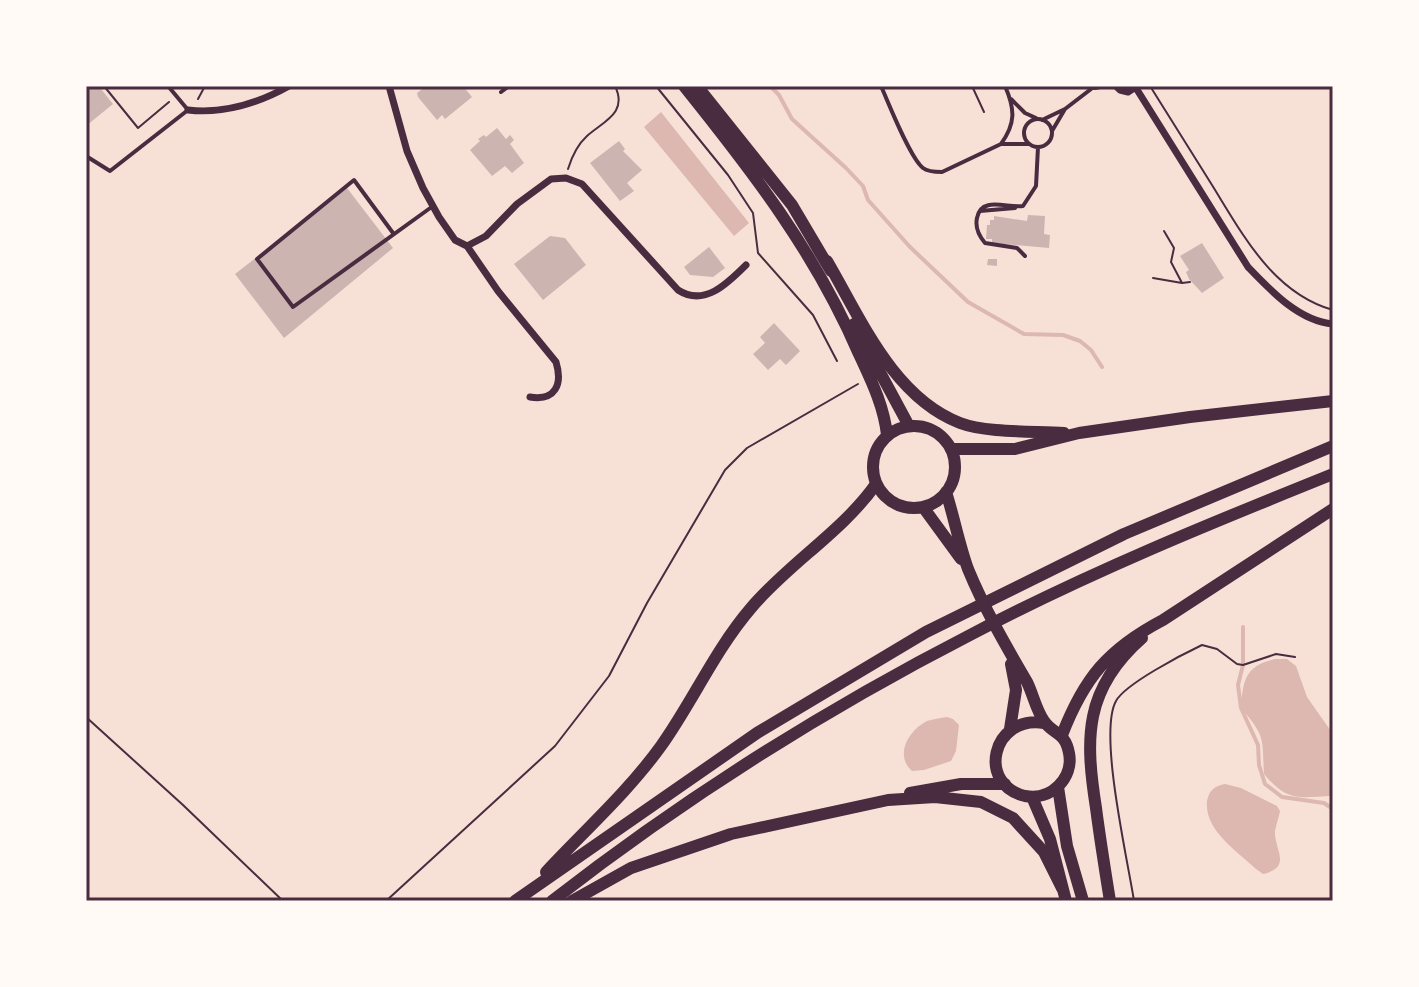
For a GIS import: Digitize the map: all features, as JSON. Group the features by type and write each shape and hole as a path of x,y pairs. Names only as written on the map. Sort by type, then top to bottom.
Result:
{"main road":[{"path":"684,86 778,208 815,264 845,320 870,378 885,416 887,435"},
{"path":"697,86 792,205 903,384 929,407 962,424 1079,433"},
{"path":"827,261 854,323 909,426"},
{"path":"951,449 1015,449 1079,433 1333,401"},
{"path":"909,426 934,431 951,449 955,464 953,479 946,492 932,504 923,507 901,506 882,493 873,470 874,455 887,435 909,426"},
{"path":"515,901 757,733 926,632 1124,534 1333,446"},
{"path":"552,901 723,778 847,701 973,633 1071,585 1333,474"},
{"path":"530,889 619,799 641,772 721,647 765,590 863,502 876,484"},
{"path":"946,492 968,568 1009,653 1029,686 1044,723"},
{"path":"923,507 968,568"},
{"path":"1062,735 1075,701 1097,668 1134,635 1163,620 1333,509"},
{"path":"1110,901 1090,773 1088,740 1099,693 1119,662 1163,620"},
{"path":"1009,653 1016,690 1010,729"},
{"path":"1021,723 1044,723 1062,735 1070,757 1065,779 1058,787 1032,797 1013,791 1005,784 996,766 996,756 1003,736 1010,729 1021,723"},
{"path":"572,901 631,868 731,834 888,800 918,790 961,784 1005,784"},
{"path":"1058,787 1067,846 1083,901"},
{"path":"1032,797 1050,839 1064,895"},
{"path":"888,800 963,798 1001,810 1024,827 1044,852 1064,895"}],"street":[{"path":"188,110 203,112 231,108 254,102 289,86"},
{"path":"389,86 407,151 433,206 455,240 467,246 490,281 556,362 560,375 557,388 551,396 530,397"},
{"path":"1116,86 1124,92 1137,87 1248,267 1293,307 1319,323 1333,324"},
{"path":"467,246 486,236 537,187 551,179 566,178 582,184 678,290 689,297 707,295 746,265"}],"lane":[{"path":"86,156 110,171 188,110 168,86"},
{"path":"501,92 509,86"},
{"path":"881,86 914,156 922,167 942,172 1001,144 1038,147 1048,143 1065,109"},
{"path":"1001,144 1011,129 1014,113 1005,86"},
{"path":"1029,144 1024,137 1024,128 1030,122 1065,109 1094,87 1105,86"},
{"path":"1011,99 1025,113 1048,124 1052,131"},
{"path":"1025,256 1017,248 985,243 977,225 980,211 992,204 1023,206 1038,175 1038,147"},
{"path":"393,233 354,180 257,259 293,307 433,206"}],"path":[{"path":"104,86 138,128 177,96"},
{"path":"193,100 197,102 205,86"},
{"path":"566,178 574,153 586,137 611,119 619,105 615,86"},
{"path":"656,86 728,175 753,213 758,253 813,315 837,361"},
{"path":"972,86 984,112"},
{"path":"1150,86 1253,251 1298,295 1333,310"},
{"path":"1164,231 1174,248 1171,262 1182,283"},
{"path":"1153,278 1190,282"},
{"path":"386,901 555,746 609,676 647,603 725,470 747,448 870,378"},
{"path":"1134,901 1111,755 1110,723 1115,703 1124,691 1202,645 1217,649 1243,665 1276,654 1295,657"},
{"path":"86,717 283,901"}],"shaded area":[{"path":"661,112 749,223 734,236 644,127"},
{"path":"1275,659 1287,659 1296,666 1307,697 1333,734 1333,796 1287,794 1264,774 1261,738 1241,708 1245,682 1252,670"},
{"path":"947,717 959,725 956,751 951,761 912,771 904,758 906,743 920,725"},
{"path":"1225,784 1241,788 1277,806 1280,811 1275,838 1280,862 1272,871 1263,874 1256,869 1216,831 1207,812 1207,801 1213,789"}],"building":[{"path":"86,86 105,86 101,89 113,104 86,126"},
{"path":"426,86 463,86 472,97 445,119 442,115 437,120 418,97 417,93"},
{"path":"497,128 506,139 510,135 514,140 510,144 524,163 512,173 505,166 492,176 470,150 480,141 478,139"},
{"path":"619,141 625,149 623,151 642,170 627,183 634,191 620,201 590,163"},
{"path":"347,188 393,248 284,338 235,274"},
{"path":"1028,215 1045,216 1044,234 1050,235 1049,248 992,243 992,239 986,239 987,225 994,220 994,216 1027,221"},
{"path":"550,236 565,238 586,265 543,300 514,264"},
{"path":"1202,243 1224,278 1202,293 1189,279 1186,272 1189,270 1180,256"},
{"path":"709,247 725,268 713,277 690,275 684,267"},
{"path":"988,259 997,259 997,266 987,265"},
{"path":"774,323 800,351 786,365 780,359 768,370 753,354 765,343 760,337"}],"waterway":[{"path":"770,86 779,95 792,119 846,168 863,186 868,200 910,247 968,302 1024,334 1063,335 1080,341 1091,350 1102,367"},
{"path":"1243,627 1243,665 1238,685 1241,708 1258,745 1259,765 1265,784 1282,797 1324,803 1333,809"}]}
